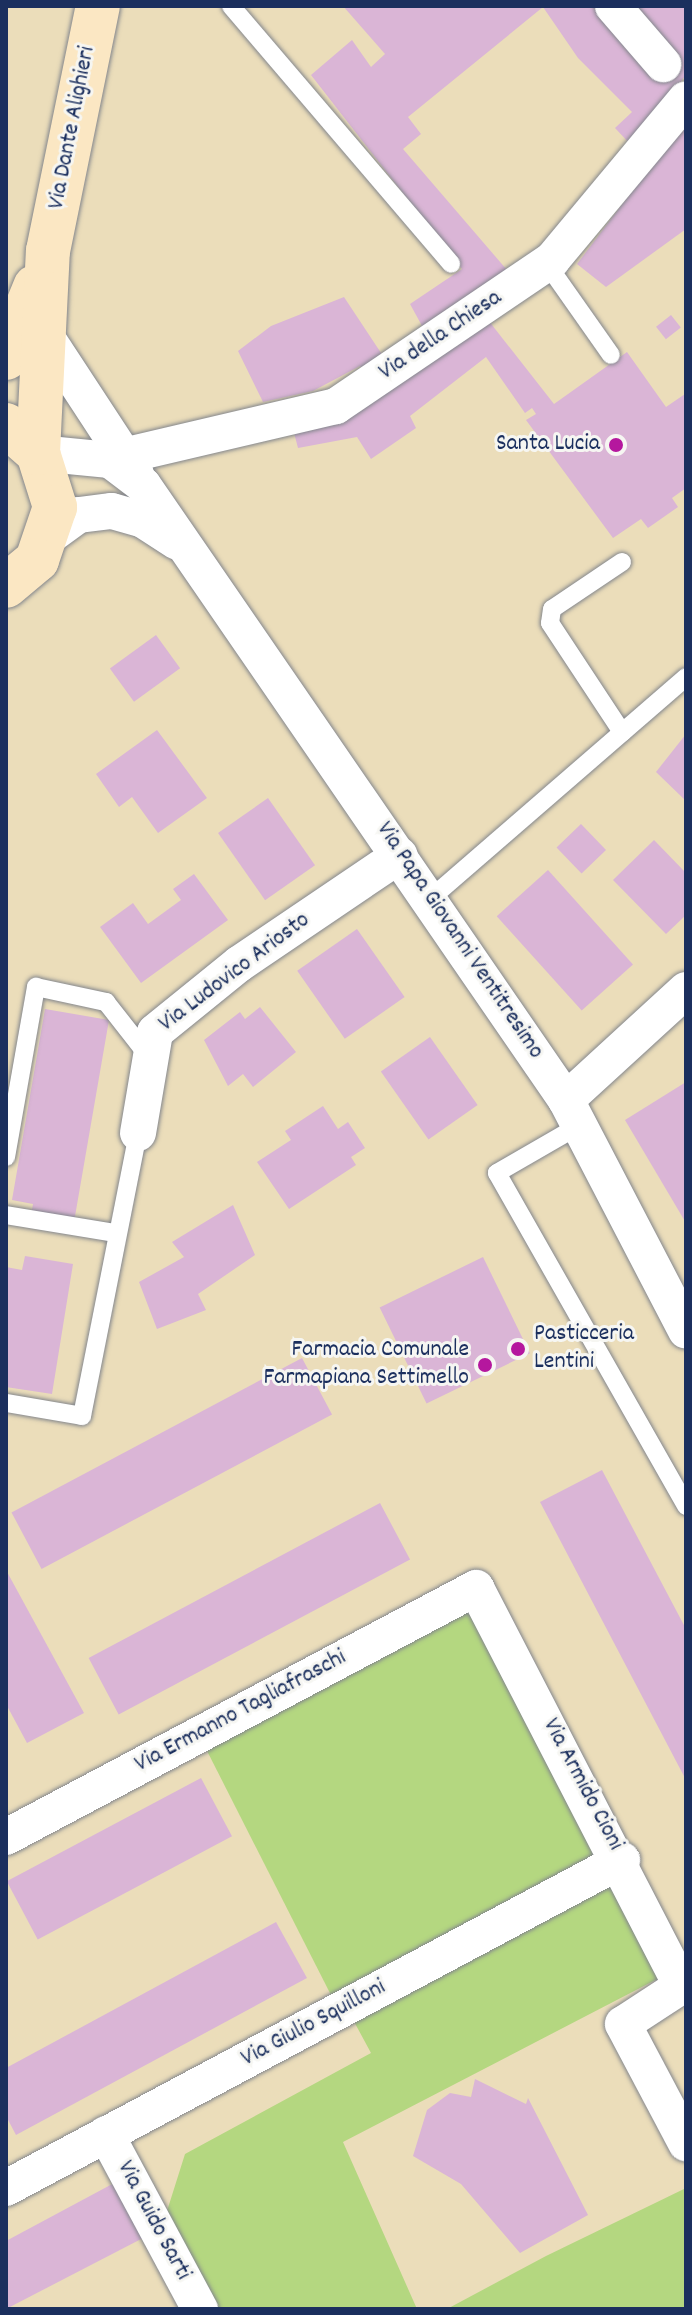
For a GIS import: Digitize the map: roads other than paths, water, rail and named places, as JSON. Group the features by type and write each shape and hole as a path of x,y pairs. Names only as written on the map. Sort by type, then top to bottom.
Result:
{"main road":[{"name":"Via Dante Alighieri","path":"51,535 55,507 22,439 45,335 48,251 98,6"},
{"name":"Via Dante Alighieri","path":"6,358 48,251"},
{"path":"10,590 51,535"}],"street":[{"path":"613,6 679,84"},
{"name":"Via della Chiesa","path":"133,470 336,406 547,264 679,84"},
{"name":"Via Papa Giovanni Ventitresimo","path":"45,335 133,470 400,855 573,1112 686,1331"},
{"name":"Via Papa Giovanni Ventitresimo","path":"22,439 110,460 133,470"},
{"name":"Via Papa Giovanni Ventitresimo","path":"51,535 79,515 112,511 158,528 202,570"},
{"name":"Via Ludovico Ariosto","path":"138,1133 146,1053 155,1032 239,964 400,855"},
{"path":"573,1112 686,991"},
{"name":"Via Ermanno Tagliafraschi","path":"6,1837 476,1588"},
{"name":"Via Armido Cioni","path":"476,1588 622,1860 684,1985"},
{"name":"Via Giulio Squilloni","path":"6,2188 622,1860"},
{"path":"684,1985 623,2024 686,2143"},
{"name":"Via Guido Sarti","path":"106,2134 200,2309"}],"lane":[{"path":"231,6 451,264"},
{"path":"547,264 611,355"},
{"path":"622,562 552,609 550,623 622,732"},
{"path":"430,899 686,677"},
{"path":"6,1157 36,987 106,1002 146,1053"},
{"path":"573,1112 497,1173 686,1506"},
{"path":"6,1403 82,1416 115,1233 138,1133"},
{"path":"6,1215 115,1233"}],"place":[{"name":"Santa Lucia","path":"616,445"},
{"name":"Pasticceria Lentini","path":"518,1349"},
{"name":"Farmacia Comunale Farmapiana Settimello","path":"485,1365"}]}
